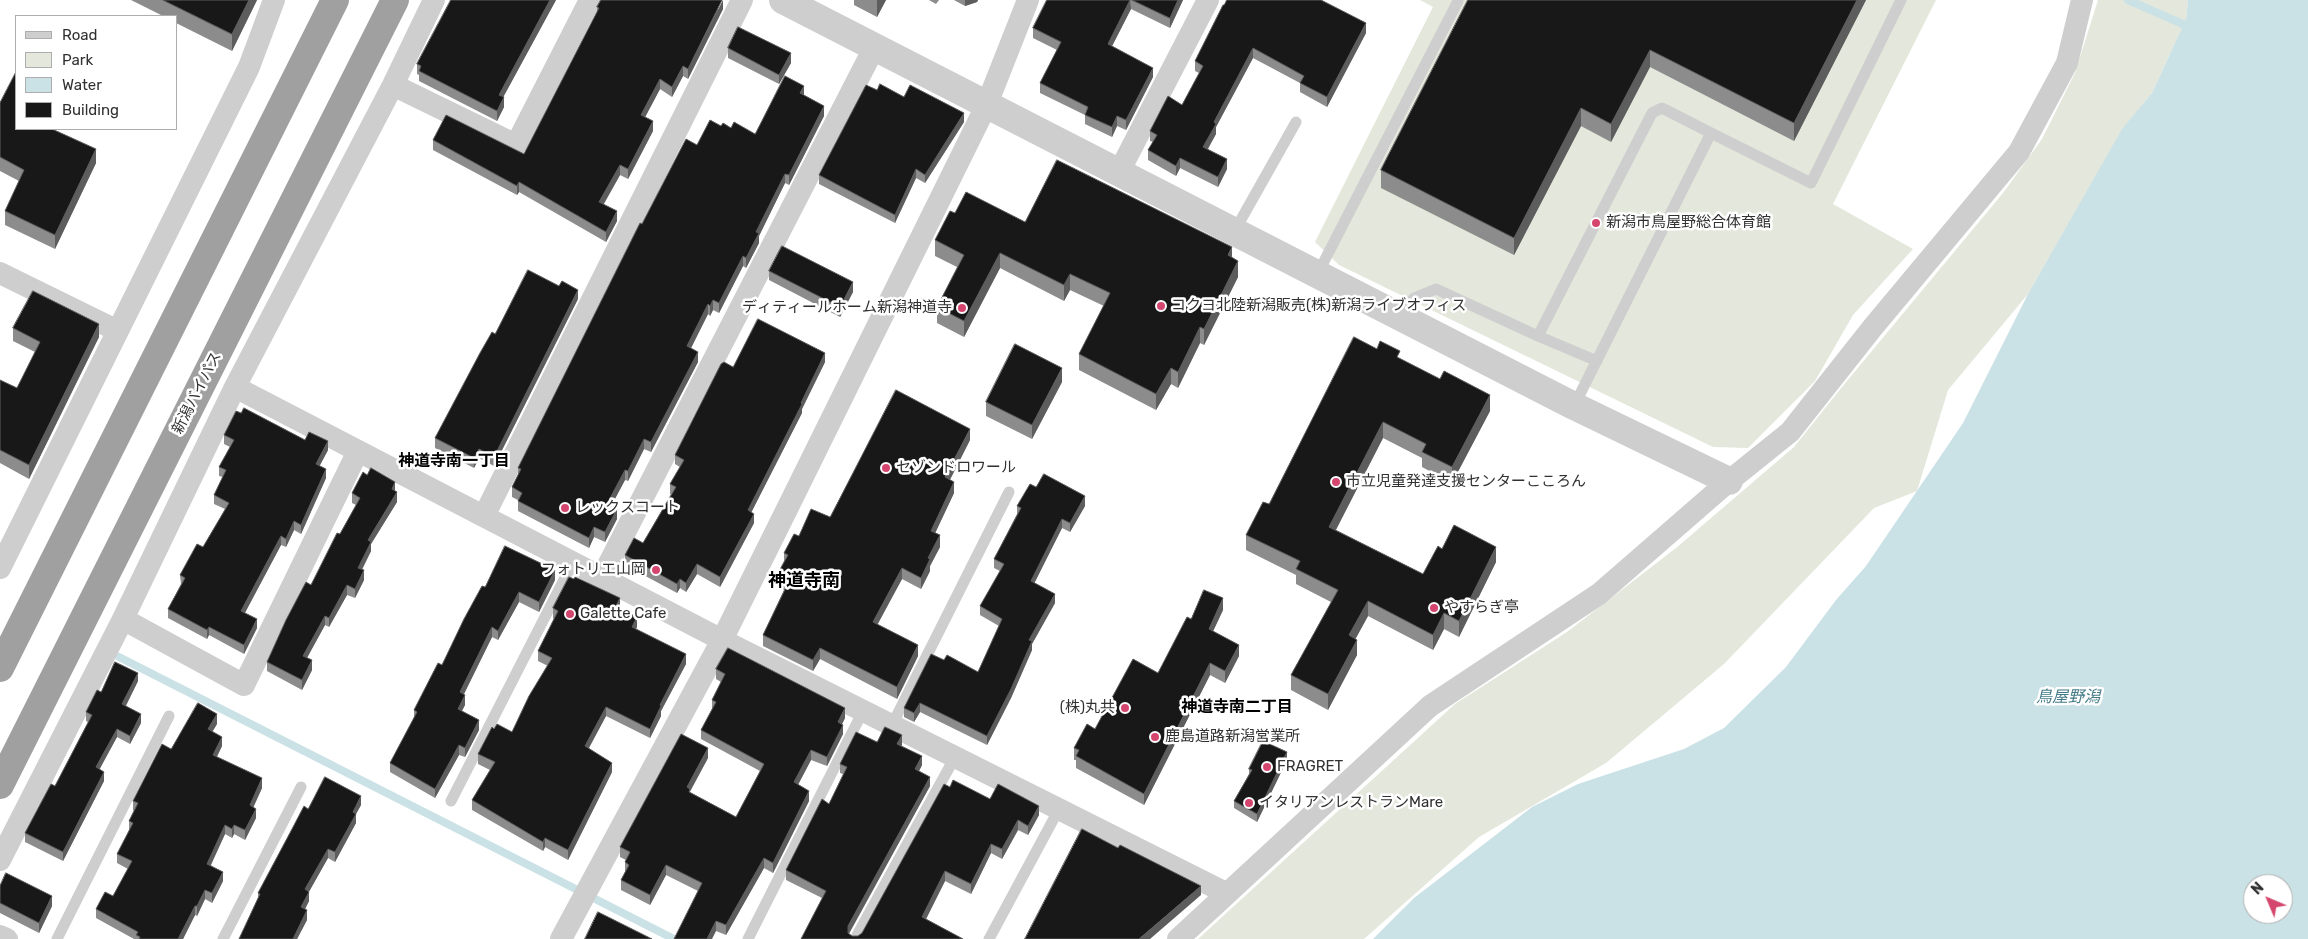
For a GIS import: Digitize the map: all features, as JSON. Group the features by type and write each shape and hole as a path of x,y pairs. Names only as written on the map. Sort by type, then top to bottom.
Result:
{"highway":[{"path":"0,668 335,0"},
{"name":"新潟バイパス","path":"0,785 394,0"}],"street":[{"path":"0,568 250,68 274,0"},
{"path":"0,860 123,619 235,387 393,85 434,0"},
{"path":"393,85 516,145 590,0"},
{"path":"484,516 742,0"},
{"path":"783,0 1574,406 1730,481"},
{"path":"561,939 722,640 987,104 1028,0"},
{"path":"1119,172 1208,0"},
{"path":"1178,939 1430,706 1599,594 1790,432 1873,327 2019,152 2067,63 2081,0"},
{"path":"602,577 875,46"},
{"path":"0,273 118,331"},
{"path":"235,387 722,640 1226,893"},
{"path":"123,619 244,685 358,451"},
{"path":"0,936 6,939"}],"lane":[{"path":"1317,275 1458,0"},
{"path":"1538,336 1652,113 1662,108 1811,183 1901,0"},
{"path":"1234,232 1296,122"},
{"path":"1574,406 1711,133"},
{"path":"1399,316 1414,298 1436,289 1597,362"},
{"path":"892,725 1009,492"},
{"path":"451,801 573,562"},
{"path":"748,939 863,711"},
{"path":"57,939 169,716"},
{"path":"855,939 955,757"},
{"path":"223,939 301,787"},
{"path":"989,939 1059,809"}],"green space":[{"name":"新潟市鳥屋野総合体育館","path":"1420,0 1936,0 1833,204 1913,249 1853,315 1815,381 1748,448 1713,447 1339,265 1315,242 1433,7"},
{"path":"2098,0 2188,0 2186,19 2152,93 2122,130 2028,294 1948,390 1917,491 1874,508 1724,664 1606,763 1479,837 1364,939 1198,939 1455,704 1567,632 1676,548 1794,447 2003,193 2042,139 2075,73"}],"water":[{"name":"鳥屋野潟","path":"2188,0 2308,0 2308,939 1373,939 1414,898 1532,807 1578,784 1684,749 1724,728 1786,667 1836,600 1866,566 1963,423 2028,294 2122,129 2152,93 2186,19"}],"building":[{"path":"163,0 249,0 232,34"},
{"path":"451,0 550,0 499,95 504,97 497,111 419,71 421,66 417,64"},
{"path":"601,0 722,0 688,69 683,66 672,87 660,79 641,115 653,121 628,169 620,165 599,202 617,211 606,232 519,182 517,186 433,140 446,115 524,154 599,8 597,7"},
{"path":"1047,0 1130,0 1108,44 1153,68 1126,120 1117,116 1112,127 1085,115 1088,107 1040,83 1061,42 1033,28"},
{"path":"1132,0 1178,0 1170,18"},
{"path":"1227,0 1321,0 1366,23 1327,97 1300,83 1304,76 1253,48 1203,147 1227,159 1218,177 1180,158 1176,166 1148,150 1157,135 1150,131 1168,96 1182,105 1203,66 1195,61"},
{"path":"1468,0 1857,0 1794,123 1650,50 1611,124 1581,108 1514,238 1381,170"},
{"path":"738,27 791,53 779,75 728,48"},
{"path":"15,74 15,130 54,130 96,149 55,235 5,211 24,170 0,157 0,103"},
{"path":"785,76 804,86 800,93 824,106 789,175 785,174 756,232 759,233 746,258 743,256 719,303 713,300 710,306 708,304 687,346 698,352 651,442 644,439 628,471 625,470 607,504 617,509 605,532 594,527 589,538 518,501 522,493 512,487 521,469 518,468 640,223 642,224 686,139 697,145 710,120 721,126 723,123 731,128 734,122 755,134"},
{"path":"880,84 904,97 910,85 964,113 925,175 916,169 895,215 819,175 866,85 877,90"},
{"path":"1057,160 1232,247 1228,255 1238,261 1204,329 1200,327 1178,372 1171,368 1156,394 1079,354 1110,293 1070,274 1064,285 1000,253 964,321 937,307 964,255 935,240 950,211 955,213 966,192 1025,222"},
{"path":"782,246 853,282 840,307 769,271"},
{"path":"528,270 559,286 562,281 578,290 494,457 479,449 474,458 435,438 492,332 495,334"},
{"path":"33,291 99,324 29,465 0,450 0,380 17,388 40,342 13,328"},
{"path":"758,319 825,353 802,404 748,510 754,514 720,577 697,564 686,583 680,579 677,584 625,555 634,538 643,543 676,487 670,484 684,460 675,455 721,364 724,362 733,367"},
{"path":"1354,337 1377,349 1380,341 1400,351 1397,357 1440,379 1444,371 1490,395 1452,467 1422,452 1426,444 1383,422 1329,527 1423,574 1438,546 1442,549 1454,525 1496,547 1459,621 1444,613 1433,635 1368,601 1349,635 1357,640 1328,694 1291,675 1338,590 1296,569 1300,561 1246,535 1263,502 1269,504"},
{"path":"1015,344 1062,368 1032,425 986,402"},
{"path":"896,390 970,429 945,477 954,482 931,531 940,535 928,558 930,559 921,578 902,568 873,622 918,645 897,687 820,648 813,660 763,635 789,581 777,575 788,555 784,553 794,534 799,536 811,509 830,517"},
{"path":"244,408 305,440 309,432 328,441 316,464 326,469 301,525 294,521 286,539 281,536 241,611 257,619 244,645 209,627 207,630 168,609 185,578 180,575 197,544 203,547 229,503 214,495 226,470 219,467 234,440 224,435 236,411 241,413"},
{"path":"371,468 395,482 392,489 397,492 368,540 371,542 358,568 364,570 355,589 347,585 329,618 325,616 303,656 312,660 302,680 267,662 306,582 311,585 337,533 340,534 360,498 352,493 363,472 367,475"},
{"path":"1044,474 1085,496 1070,523 1062,519 1031,581 1055,594 1029,640 1032,641 1011,689 987,736 920,703 914,713 904,708 931,654 944,660 947,655 978,672 1002,619 980,606 1004,564 994,559 1021,508 1017,506 1030,484 1036,487"},
{"path":"505,546 555,570 539,602 519,592 498,631 492,627 460,692 465,695 458,709 479,720 465,748 459,745 435,789 390,763 417,712 414,710 438,663 442,665 464,619 482,586 485,587"},
{"path":"569,577 574,579 575,577 620,598 616,606 637,617 632,627 686,654 650,729 606,707 585,746 612,763 568,850 545,838 543,842 472,800 495,762 478,754 492,727 494,729 497,724 512,732 529,696 552,658 538,651 558,611 553,608"},
{"path":"1204,590 1223,598 1209,629 1239,645 1225,671 1210,663 1144,794 1076,756 1079,750 1074,748 1087,724 1095,729 1133,659 1158,673 1187,617 1191,619"},
{"path":"728,648 845,708 838,722 843,725 827,757 811,750 794,782 809,791 773,863 764,858 726,925 716,921 707,939 674,939 702,883 666,865 650,895 621,880 629,865 625,862 630,852 620,847 681,734 708,748 687,787 690,789 689,792 736,817 764,764 701,730 716,702 712,700 725,674 716,669"},
{"path":"115,662 138,673 122,704 141,714 130,736 117,729 96,767 104,772 63,852 25,833 51,784 55,786 92,715 86,712 97,690 101,692"},
{"path":"198,703 217,714 208,729 222,737 213,755 262,778 250,805 256,809 245,830 234,825 232,829 225,825 207,864 223,872 212,893 205,890 178,939 139,939 140,937 136,935 138,932 96,909 105,892 113,896 132,861 117,854 133,823 129,821 138,803 133,801 162,744 171,749"},
{"path":"885,727 902,735 897,744 922,756 915,769 930,777 848,926 848,933 852,936 858,936 862,933 944,784 950,787 953,780 990,799 998,784 1039,806 1028,826 1018,820 1002,849 991,844 971,884 945,871 922,917 963,939 801,939 826,891 786,870 822,799 829,804 847,767 840,764 856,732 877,742"},
{"path":"1263,741 1287,752 1257,814 1234,801 1252,770 1249,769"},
{"path":"325,777 361,796 353,812 356,814 335,852 328,849 305,889 309,892 301,907 307,910 293,939 239,939 260,894 258,893 304,806 308,809"},
{"path":"1082,829 1118,848 1120,845 1201,886 1139,939 1025,939"},
{"path":"6,873 52,896 39,923 0,903 0,886"},
{"path":"598,912 652,939 585,939"}],"waterway":[{"path":"2128,0 2192,28"},
{"path":"119,657 674,939"}],"place":[{"name":"新潟市鳥屋野総合体育館","path":"1596,223"},
{"name":"コクヨ北陸新潟販売(株)新潟ライブオフィス","path":"1161,306"},
{"name":"ディティールホーム新潟神道寺","path":"962,308"},
{"name":"セゾンドロワール","path":"886,468"},
{"name":"市立児童発達支援センターこころん","path":"1336,482"},
{"name":"レックスコート","path":"565,508"},
{"name":"フォトリエ山岡","path":"656,570"},
{"name":"やすらぎ亭","path":"1434,608"},
{"name":"Galette Cafe","path":"570,614"},
{"name":"(株)丸共","path":"1125,708"},
{"name":"鹿島道路新潟営業所","path":"1155,737"},
{"name":"FRAGRET","path":"1267,767"},
{"name":"イタリアンレストランMare","path":"1249,803"}],"district":[{"name":"神道寺南一丁目","path":"454,461"},
{"name":"神道寺南","path":"804,581"},
{"name":"神道寺南二丁目","path":"1237,707"}]}
